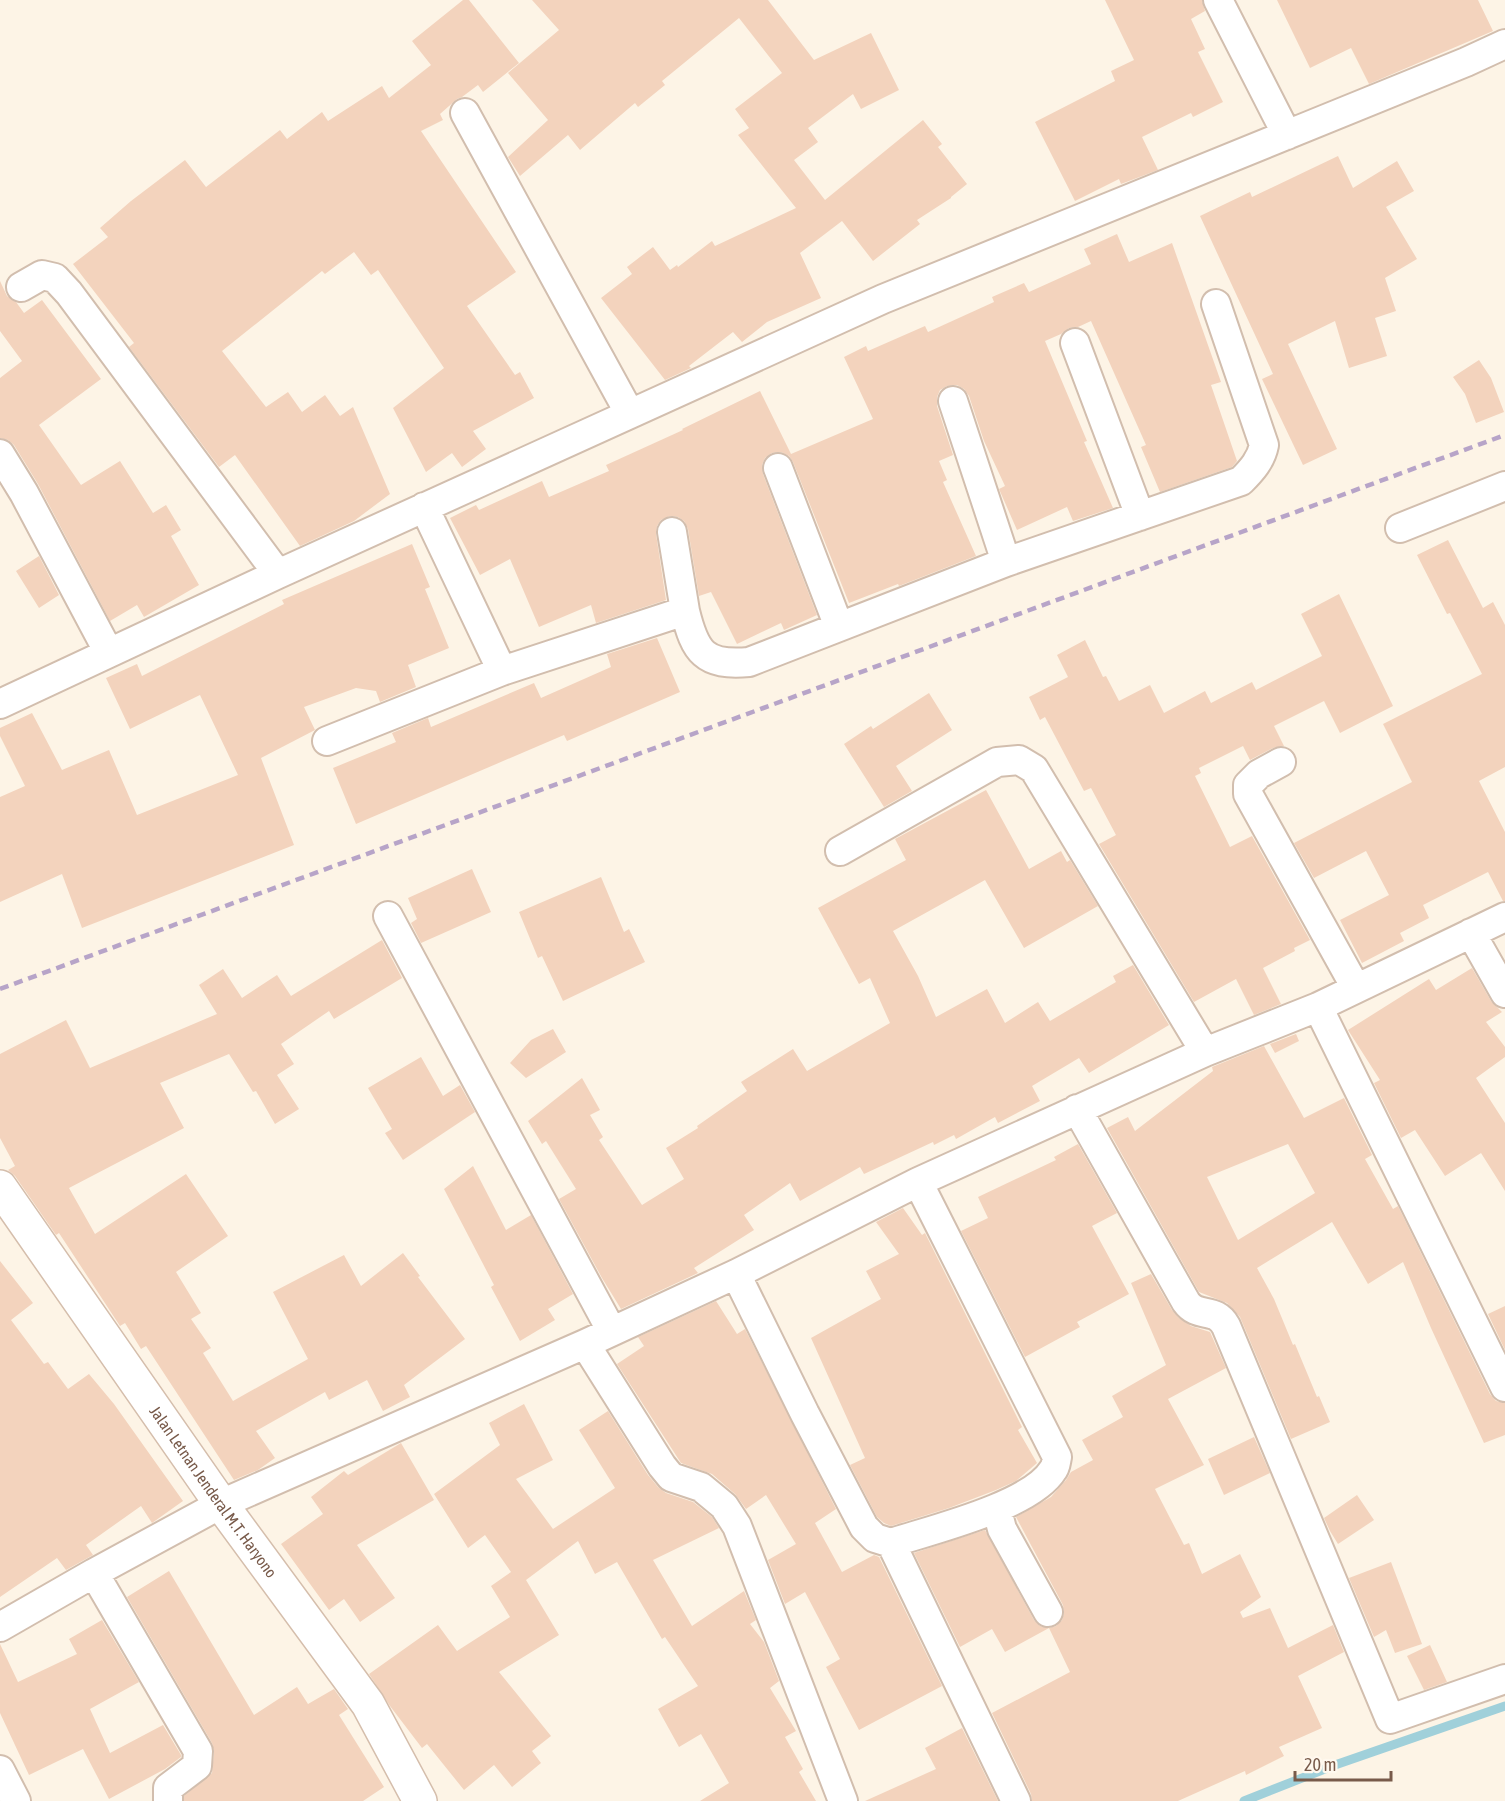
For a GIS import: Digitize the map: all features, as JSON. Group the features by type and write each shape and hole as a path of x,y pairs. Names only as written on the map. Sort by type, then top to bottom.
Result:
{"main road":[{"name":"Jalan Letnan Jenderal M.T. Haryono","path":"0,1187 221,1504 368,1704 420,1801"}],"street":[{"path":"1218,0 1287,135"},
{"path":"0,704 424,507 883,299 1466,62 1505,44"},
{"path":"465,113 630,414"},
{"path":"21,287 42,275 55,278 69,293 278,574"},
{"path":"672,532 691,635 702,651 715,661 749,662 1006,562 1241,481 1261,456 1264,445 1216,304"},
{"path":"1075,343 1140,516"},
{"path":"953,400 1006,562"},
{"path":"0,454 24,493 109,653"},
{"path":"778,468 839,627"},
{"path":"1400,528 1505,486"},
{"path":"424,507 502,671"},
{"path":"327,741 502,671 685,611"},
{"path":"840,851 997,762 1018,760 1034,769 1205,1052"},
{"path":"1281,762 1259,774 1248,785 1248,794 1356,988"},
{"path":"388,916 611,1330"},
{"path":"0,1627 221,1504 585,1344 736,1274 918,1182 1205,1052 1318,1007 1505,917"},
{"path":"1471,933 1505,993"},
{"path":"1318,1007 1505,1387"},
{"path":"1077,1109 1190,1307 1197,1311 1216,1314 1226,1326 1390,1719 1505,1679"},
{"path":"736,1274 864,1527 875,1538 891,1543 997,1510 1045,1479 1054,1469 1057,1457 918,1182"},
{"path":"585,1344 671,1477 701,1487 724,1506 737,1526 843,1801"},
{"path":"997,1510 1002,1529 1048,1612"},
{"path":"891,1543 1016,1801"},
{"path":"94,1573 198,1751 197,1766 168,1788 168,1801"},
{"path":"0,1770 16,1801"}],"building":[{"path":"463,0 469,0 519,63 483,92 478,85 457,99 440,114 443,120 421,131 516,272 467,306 515,375 520,372 534,398 473,431 486,449 462,467 452,453 426,472 393,408 444,368 378,270 371,275 354,252 325,274 322,271 222,351 266,407 288,392 302,412 325,395 340,416 353,407 390,494 354,521 300,546 235,455 219,467 129,347 134,343 73,264 108,237 100,228 185,160 206,187 280,130 287,139 322,112 328,121 382,86 389,98 431,65 412,41"},
{"path":"532,0 768,0 814,60 871,33 899,90 861,109 853,94 808,128 818,142 794,160 825,200 923,120 942,144 938,147 967,184 951,198 917,220 920,224 873,261 842,221 800,253 821,298 767,322 742,342 733,332 689,366 691,368 665,380 601,298 632,274 627,267 653,247 670,270 677,265 678,267 712,241 715,246 796,208 738,135 749,128 735,109 782,73 739,18 662,81 665,85 638,107 635,103 580,150 568,135 520,176 508,157 548,120 508,73 559,30"},
{"path":"1105,0 1202,0 1205,11 1191,19 1205,49 1198,52 1223,102 1193,117 1191,113 1142,137 1158,170 1121,184 1119,179 1075,201 1035,122 1115,81 1111,71 1134,60"},
{"path":"1277,0 1478,0 1493,31 1369,84 1351,48 1310,68"},
{"path":"1338,156 1353,188 1397,161 1414,191 1386,207 1417,259 1385,278 1396,311 1375,318 1387,356 1349,368 1335,321 1288,344 1337,449 1303,465 1262,379 1273,374 1200,216 1250,192 1252,197"},
{"path":"1117,234 1129,262 1172,243 1221,382 1211,385 1237,461 1232,467 1160,492 1141,447 1146,445 1091,321 1069,328 1045,341 1087,441 1084,442 1113,508 1073,521 1067,507 1017,530 999,489 1005,486 984,441 969,396 957,385 947,386 940,390 937,406 953,455 939,461 947,480 943,482 976,556 849,603 793,462 789,456 781,452 772,453 765,458 762,465 763,474 817,615 784,630 781,623 737,644 711,592 699,596 688,529 684,521 670,516 661,520 656,534 666,600 596,623 591,605 539,627 510,559 480,575 450,518 476,505 479,510 542,481 549,497 609,471 606,465 683,430 760,391 791,454 873,419 844,357 866,346 868,351 925,326 928,332 994,302 992,297 1024,283 1029,292 1091,264 1084,249"},
{"path":"0,281 7,296 16,302 24,313 42,300 101,379 39,425 81,485 120,461 153,513 166,505 181,530 171,536 199,585 144,617 137,605 110,621 38,484 14,445 0,438 0,378 22,361 0,331"},
{"path":"1479,360 1491,378 1504,412 1476,423 1465,394 1453,377"},
{"path":"1448,540 1483,608 1493,602 1505,625 1505,767 1479,781 1505,832 1505,901 1488,872 1423,905 1429,918 1400,933 1404,941 1362,963 1340,920 1389,895 1366,851 1314,878 1294,843 1412,782 1383,724 1482,674 1450,613 1447,614 1417,555"},
{"path":"412,544 430,587 425,589 449,648 408,665 416,687 380,702 376,691 356,688 304,707 315,730 261,758 294,845 82,928 62,874 0,902 0,797 25,786 0,736 0,728 32,713 62,770 109,750 137,815 238,775 200,695 130,729 106,678 137,664 142,676 284,604 282,600"},
{"path":"39,556 59,595 39,608 16,571"},
{"path":"1339,594 1393,706 1340,733 1324,701 1274,726 1284,746 1273,748 1250,760 1243,746 1199,768 1201,773 1195,776 1230,847 1252,836 1310,940 1263,968 1281,1004 1254,1015 1236,979 1194,1002 1099,844 1116,835 1091,788 1084,791 1045,717 1040,720 1029,697 1068,677 1057,655 1085,640 1103,677 1106,676 1119,701 1150,685 1164,713 1205,691 1211,703 1252,682 1256,690 1322,656 1301,614"},
{"path":"657,638 680,692 567,741 564,735 356,824 333,768 396,742 392,733 428,718 431,727 534,683 541,698 611,667 607,654"},
{"path":"929,693 952,730 896,766 912,791 884,807 844,744 871,726 873,729"},
{"path":"986,790 1029,869 1061,851 1067,862 1070,860 1098,906 1024,948 985,880 893,931 918,976 936,1017 987,989 1005,1023 1038,1002 1050,1021 1116,982 1113,976 1133,965 1169,1025 1089,1073 1079,1058 1032,1086 1040,1101 998,1123 995,1117 956,1139 954,1135 934,1145 933,1142 864,1174 860,1167 800,1201 790,1183 744,1215 754,1230 694,1268 698,1273 621,1309 559,1199 576,1189 546,1141 542,1144 528,1121 582,1078 600,1110 590,1115 603,1137 599,1140 642,1205 684,1179 666,1148 698,1128 697,1126 747,1091 741,1082 793,1049 807,1071 890,1023 870,978 859,984 818,908 906,860 895,839"},
{"path":"472,869 491,912 421,943 411,923 417,919 408,898"},
{"path":"601,877 624,932 629,929 645,962 563,1001 542,956 538,958 519,912"},
{"path":"382,940 402,978 334,1019 329,1011 281,1044 294,1064 277,1075 299,1109 275,1124 256,1091 253,1092 229,1054 160,1083 184,1128 69,1188 95,1234 186,1174 228,1236 176,1272 201,1313 191,1319 211,1348 203,1353 233,1401 308,1359 273,1292 344,1255 361,1286 403,1253 420,1276 418,1277 465,1339 404,1385 410,1397 383,1411 367,1380 329,1400 325,1392 256,1431 275,1458 258,1470 234,1480 146,1346 141,1349 125,1323 120,1326 59,1233 56,1235 15,1176 8,1170 15,1166 0,1138 0,1054 66,1020 90,1068 217,1014 199,985 223,969 242,998 277,975 291,996"},
{"path":"1472,968 1491,1001 1502,1012 1486,1022 1505,1047 1505,1057 1476,1078 1505,1123 1505,1191 1481,1153 1445,1176 1415,1130 1401,1138 1374,1083 1380,1080 1348,1030 1429,979 1436,990"},
{"path":"553,1029 566,1052 526,1078 510,1063 531,1040"},
{"path":"1296,1034 1299,1041 1275,1053 1270,1044"},
{"path":"1264,1046 1304,1118 1344,1098 1372,1155 1365,1159 1393,1209 1398,1206 1490,1394 1496,1401 1505,1403 1505,1435 1484,1443 1403,1262 1368,1284 1332,1222 1257,1268 1274,1299 1330,1422 1291,1439 1240,1317 1227,1303 1199,1292 1107,1128 1128,1117 1135,1131 1213,1071 1212,1067","holes":["1288,1144 1315,1193 1238,1240 1207,1177"]},
{"path":"421,1057 443,1096 460,1085 475,1112 403,1160 385,1133 392,1129 368,1088"},
{"path":"1078,1144 1117,1213 1092,1226 1129,1294 1077,1322 1080,1327 1025,1357 961,1231 988,1218 978,1197 1056,1160 1054,1157"},
{"path":"473,1166 506,1230 531,1215 573,1294 548,1309 555,1320 520,1341 444,1189"},
{"path":"903,1208 922,1235 925,1233 1022,1427 1018,1430 1037,1463 1016,1481 996,1490 891,1526 877,1517 850,1465 865,1458 811,1338 881,1299 866,1271 899,1254 876,1222"},
{"path":"0,1261 33,1303 11,1320 44,1364 48,1362 68,1389 89,1374 114,1404 183,1501 152,1523 141,1506 86,1545 93,1555 66,1570 57,1558 0,1597"},
{"path":"1151,1274 1179,1318 1191,1326 1210,1332 1226,1368 1168,1399 1204,1465 1155,1489 1184,1545 1189,1543 1202,1574 1240,1554 1261,1597 1240,1612 1243,1618 1270,1608 1288,1648 1333,1625 1344,1652 1298,1676 1322,1728 1279,1747 1284,1756 1246,1775 1245,1771 1178,1801 1032,1801 1031,1794 992,1713 1070,1672 1049,1628 1056,1626 1062,1620 1063,1605 1016,1517 1051,1497 1071,1472 1093,1460 1082,1440 1123,1417 1112,1396 1166,1365 1131,1283"},
{"path":"716,1301 737,1334 745,1329 836,1509 815,1523 842,1572 874,1555 879,1557 942,1686 859,1730 826,1667 840,1659 805,1592 785,1604 768,1560 796,1544 766,1495 746,1509 735,1494 712,1474 681,1463 617,1364 644,1346 638,1337"},
{"path":"1505,1306 1505,1350 1488,1314"},
{"path":"524,1404 553,1460 516,1479 553,1529 615,1488 579,1430 608,1411 658,1487 666,1493 693,1502 712,1517 719,1528 653,1560 692,1626 744,1591 756,1620 750,1624 764,1642 779,1681 770,1688 796,1731 785,1737 803,1769 799,1772 816,1801 700,1801 729,1783 701,1734 679,1747 658,1709 698,1686 665,1637 662,1639 617,1562 595,1574 578,1541 526,1580 559,1635 499,1672 551,1736 532,1751 541,1763 512,1787 494,1765 464,1790 427,1744 422,1748 390,1706 369,1674 438,1625 457,1651 510,1617 491,1586 511,1572 485,1535 468,1548 434,1494 500,1445 489,1423"},
{"path":"1254,1437 1270,1473 1224,1495 1208,1459"},
{"path":"401,1443 434,1500 357,1545 395,1598 360,1622 344,1599 329,1610 281,1544 323,1514 311,1497 344,1471 348,1475"},
{"path":"1357,1495 1374,1520 1338,1544 1324,1518"},
{"path":"985,1530 1034,1620 1040,1626 1049,1628 1005,1652 992,1629 960,1647 914,1553"},
{"path":"1391,1562 1422,1644 1395,1653 1386,1630 1374,1637 1349,1578"},
{"path":"169,1571 254,1715 297,1687 308,1704 334,1689 348,1709 339,1715 384,1787 363,1801 184,1801 184,1796 212,1773 214,1752 212,1743 127,1597"},
{"path":"102,1620 139,1682 90,1709 110,1753 163,1725 181,1755 165,1769 109,1799 83,1749 29,1775 0,1713 0,1644 18,1682 77,1654 69,1639"},
{"path":"1430,1645 1447,1682 1424,1690 1407,1656"},
{"path":"962,1728 998,1801 865,1801 936,1769 925,1748"}],"waterway":[{"path":"1244,1801 1335,1765 1505,1706"}],"railway":[{"path":"0,989 1505,435"}]}
